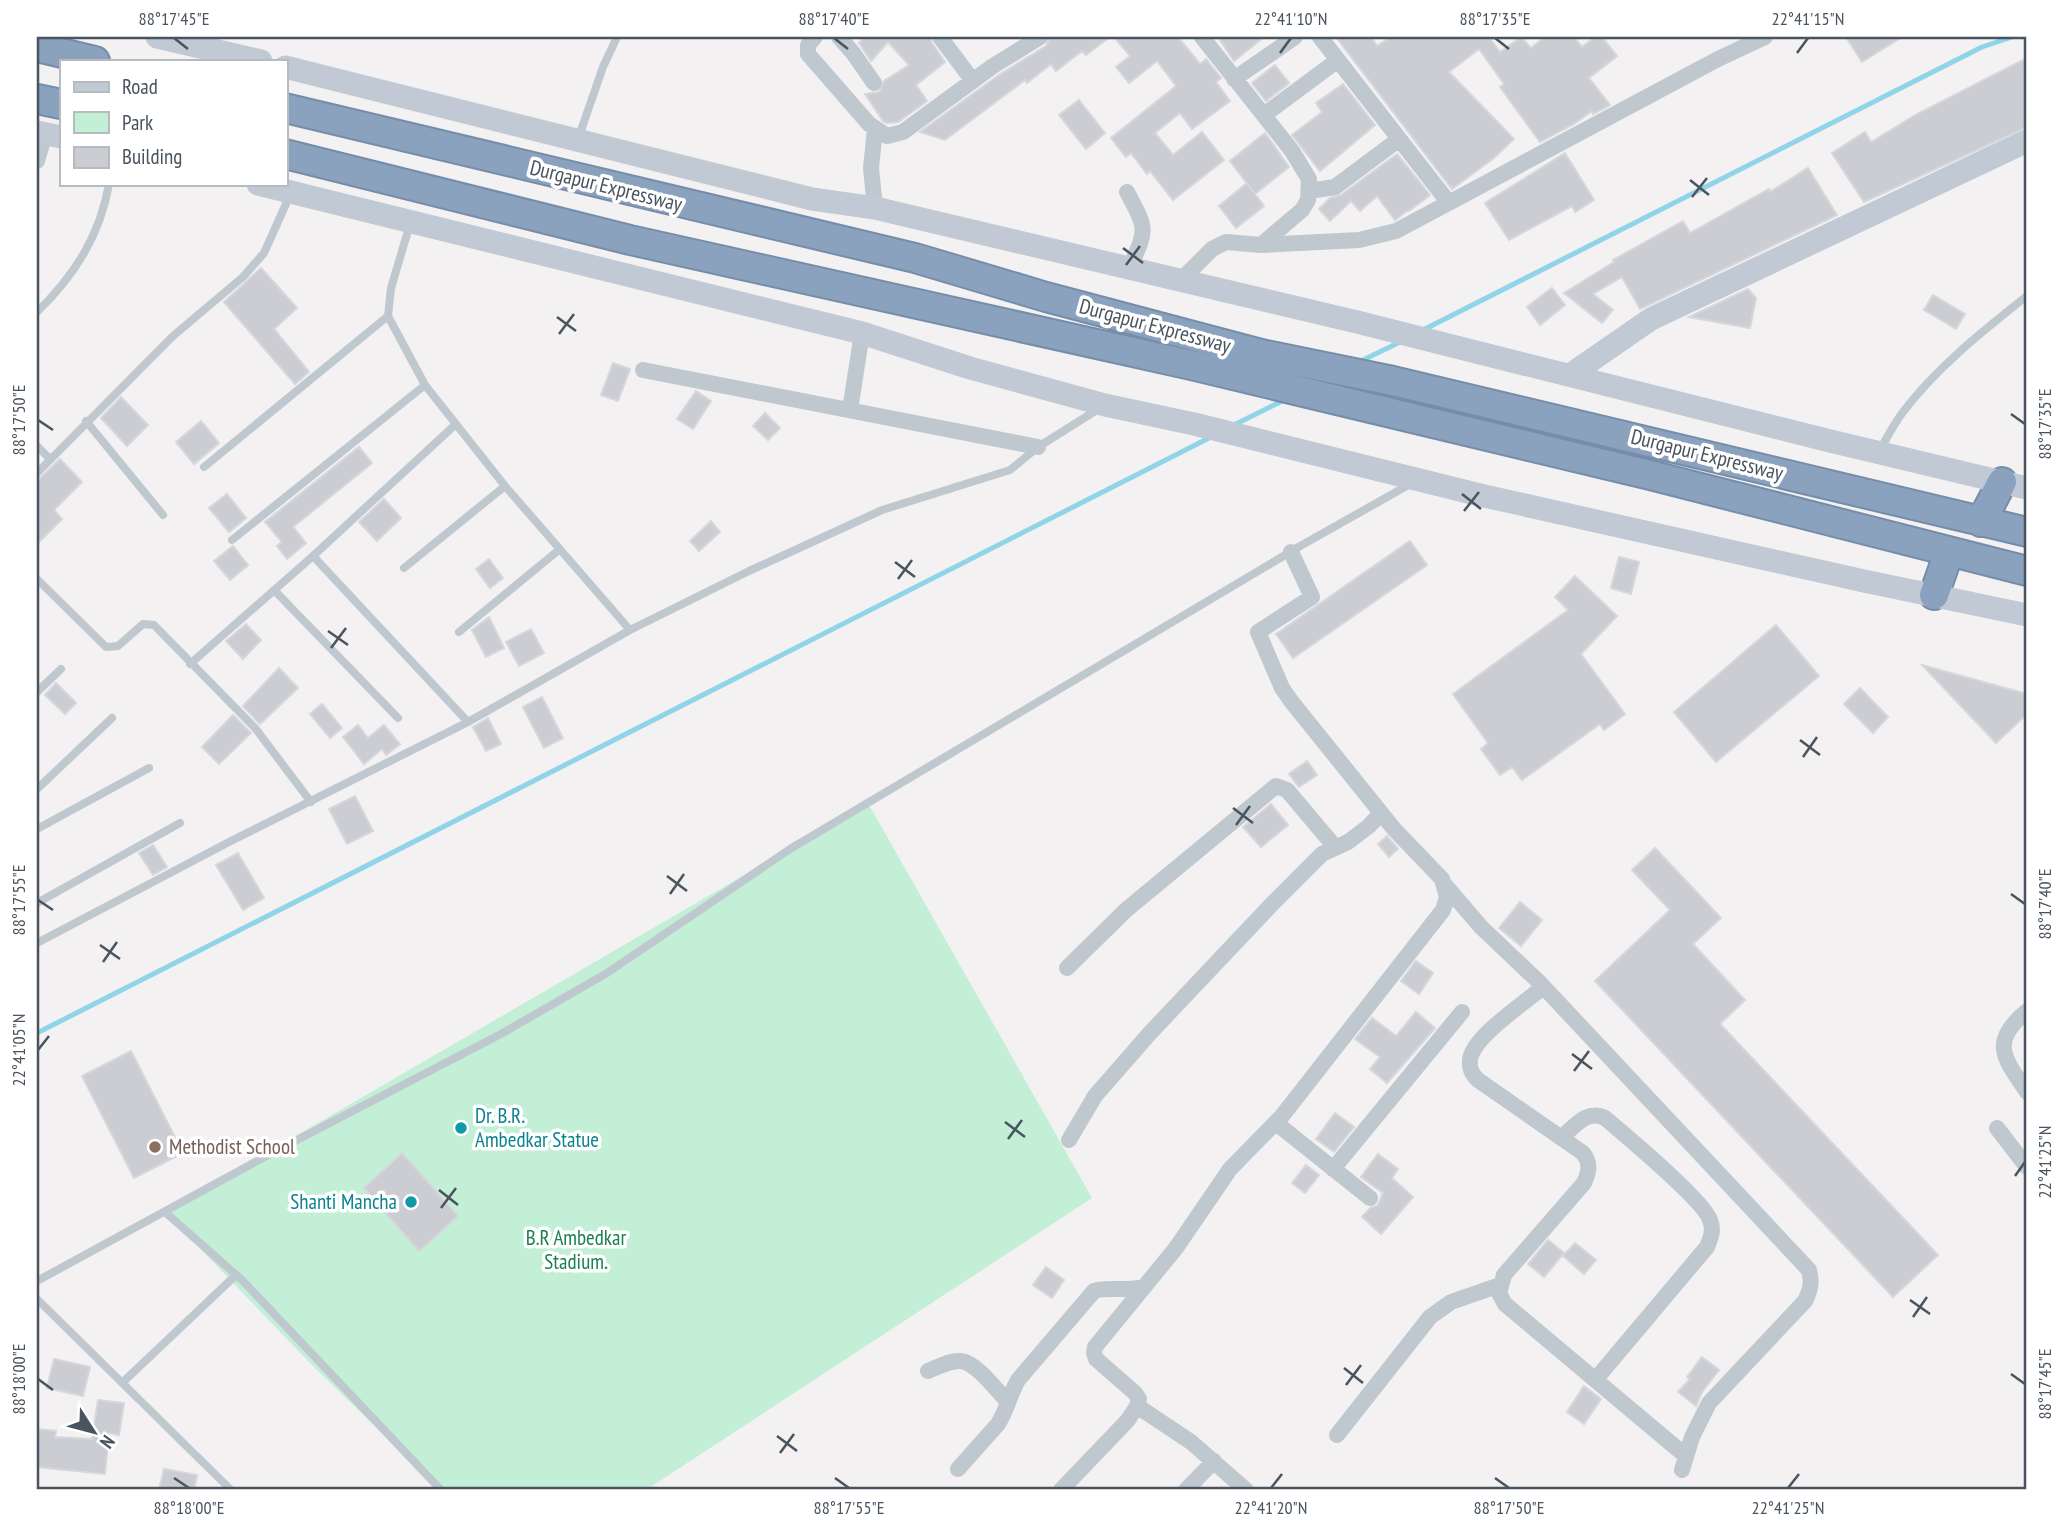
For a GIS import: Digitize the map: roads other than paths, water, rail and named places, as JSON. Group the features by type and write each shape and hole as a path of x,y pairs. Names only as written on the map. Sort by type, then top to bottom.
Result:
{"highway":[{"path":"37,47 91,60"},
{"path":"37,99 60,104"},
{"name":"Durgapur Expressway","path":"287,108 915,258 1046,297 1261,354 1393,381 2027,531"},
{"name":"Durgapur Expressway","path":"287,154 630,240 1376,409 1650,475 2027,571"},
{"path":"1981,522 2015,485"},
{"path":"1934,595 1950,552"}],"street":[{"path":"157,37 257,60"},
{"path":"816,37 808,45 808,54 875,129 887,136 900,134 973,80 1040,37"},
{"path":"839,37 874,83"},
{"path":"940,37 973,80"},
{"path":"1202,37 1304,168 1309,179 1308,200 1302,210 1261,245"},
{"path":"1234,79 1295,37"},
{"path":"1320,37 1449,204"},
{"path":"1180,281 1212,249 1226,242 1261,245 1376,237 1396,231 1718,59 1765,37"},
{"path":"1264,115 1338,60"},
{"path":"287,67 812,199 875,208 1357,322 2015,485"},
{"path":"875,129 871,168 875,208"},
{"path":"37,161 48,134"},
{"path":"1310,191 1335,187 1398,140"},
{"path":"1570,375 1651,319 2027,141"},
{"path":"266,186 862,333 970,368 1105,405 1194,424 1418,480 1850,578 2027,615"},
{"path":"1127,192 1143,221 1143,238 1129,269"},
{"path":"850,410 862,333"},
{"path":"643,370 1038,447"},
{"path":"1291,552 1312,597 1258,632 1282,688 1381,813 1481,927 1543,987 1809,1270 1812,1280 1805,1301 1709,1403 1699,1420 1684,1463 1595,1380 1505,1304 1499,1293 1504,1275 1584,1183 1589,1172 1587,1158 1471,1073 1470,1060 1479,1040 1543,987"},
{"path":"1067,968 1126,910 1276,786 1287,790 1335,848"},
{"path":"1069,1140 1095,1096 1150,1033 1309,866 1322,854 1358,835 1381,813"},
{"path":"1061,1490 1128,1420 1139,1399 1096,1359 1095,1347 1176,1248 1230,1169 1276,1123 1443,910 1447,897 1445,885"},
{"path":"1333,1169 1462,1012"},
{"path":"2027,1012 2014,1022 2002,1044 2006,1061 2027,1092"},
{"path":"1561,1138 1588,1115 1597,1114 1605,1118 1673,1178 1707,1213 1712,1223 1712,1236 1707,1247 1595,1380"},
{"path":"1276,1123 1370,1198"},
{"path":"1997,1128 2027,1167"},
{"path":"1337,1435 1430,1317 1451,1302 1500,1285"},
{"path":"958,1469 998,1424 1018,1380 1094,1292 1144,1287"},
{"path":"928,1371 954,1362 969,1364 1008,1402"},
{"path":"1137,1406 1166,1423 1246,1490"},
{"path":"1186,1490 1214,1461"}],"lane":[{"path":"578,140 603,68 617,37"},
{"path":"37,312 61,289 86,253 109,186"},
{"path":"37,472 173,336 243,277 264,253 291,192"},
{"path":"411,221 391,288 388,316 425,385 505,486 631,629"},
{"path":"1878,452 1900,415 1929,382 1975,338 2027,296"},
{"path":"204,467 388,316"},
{"path":"232,540 425,385"},
{"path":"37,943 468,722 631,629 749,571 882,510 1010,470 1038,447 1105,405"},
{"path":"86,421 163,515"},
{"path":"190,664 313,556 456,424"},
{"path":"37,446 49,458"},
{"path":"37,1281 270,1154 501,1034 607,973 790,849 1291,552 1418,480"},
{"path":"404,568 505,486"},
{"path":"459,632 560,549"},
{"path":"313,556 468,722"},
{"path":"37,579 106,647 118,646 143,624 154,625 255,728 311,802"},
{"path":"274,590 398,718"},
{"path":"37,692 61,669"},
{"path":"37,789 112,718"},
{"path":"37,828 149,768"},
{"path":"37,903 180,823"},
{"path":"165,1212 236,1275 441,1490"},
{"path":"122,1383 236,1275"},
{"path":"37,1299 231,1490"}],"waterway":[{"path":"1423,330 1982,47 2012,37"},
{"path":"1357,363 1402,341"},
{"path":"1232,426 1286,399"},
{"path":"37,1033 1211,437"}],"place":[{"name":"Dr. B.R. Ambedkar Statue","path":"461,1128"},
{"name":"Methodist School","path":"155,1147"},
{"name":"Shanti Mancha","path":"411,1202"}],"park label":[{"name":"B.R Ambedkar Stadium.","path":"576,1250"}]}
